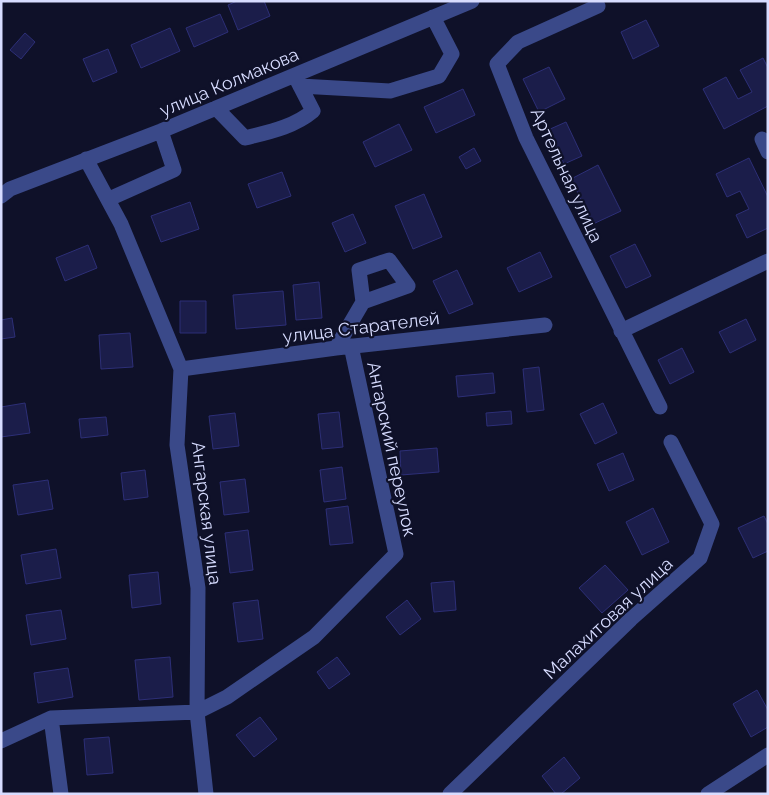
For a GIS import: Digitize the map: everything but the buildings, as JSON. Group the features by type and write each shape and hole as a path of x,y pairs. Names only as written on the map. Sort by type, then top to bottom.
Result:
{"street":[{"name":"улица Колмакова","path":"1,196 10,189 161,132 216,108 297,81 441,10 472,1"},
{"name":"Артельная улица","path":"598,6 518,42 497,64 526,138 660,406"},
{"path":"297,81 390,92 439,76 452,54 441,10"},
{"path":"216,108 246,138 269,132 304,119 313,111 297,81"},
{"path":"110,199 174,170 161,132"},
{"name":"Ангарская улица","path":"86,159 110,199 181,370 177,444 198,588 197,712 206,794"},
{"path":"621,331 768,261"},
{"path":"343,347 363,302"},
{"name":"улица Старателей","path":"181,370 343,347 545,325"},
{"name":"Ангарский переулок","path":"1,741 51,718 197,712 227,697 314,637 396,554 343,347"},
{"name":"Малахитовая улица","path":"450,794 631,619 700,558 712,524 671,442"},
{"path":"51,718 61,794"},
{"path":"708,794 768,756"}]}
